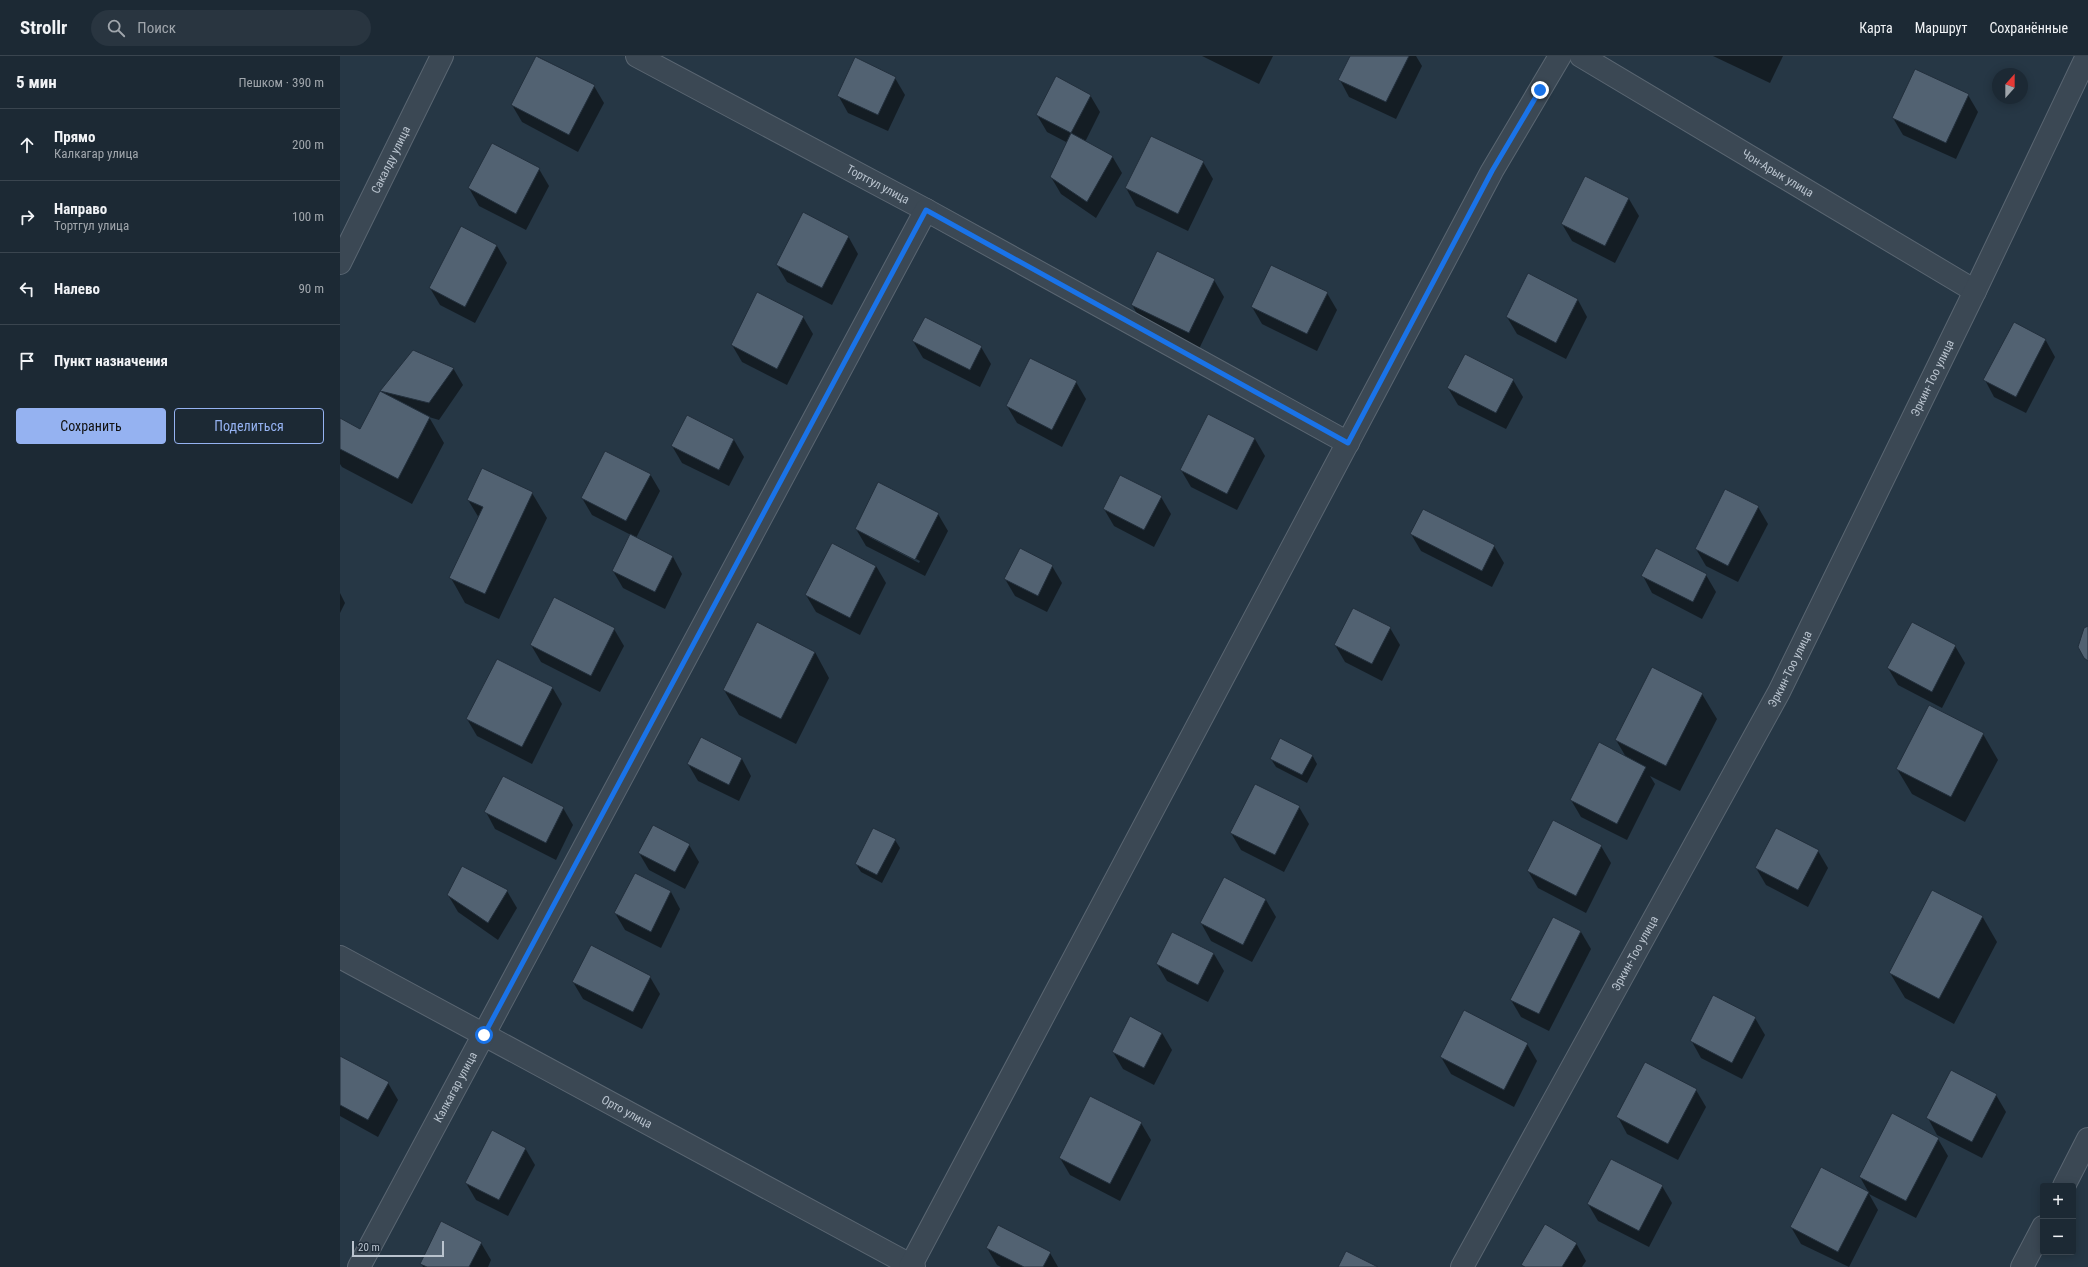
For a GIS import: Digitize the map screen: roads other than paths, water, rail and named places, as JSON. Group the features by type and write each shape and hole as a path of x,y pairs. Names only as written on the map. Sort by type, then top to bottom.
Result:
{"street":[{"name":"Сакалду улица","path":"340,263 442,56"},
{"name":"Тортгул улица","path":"637,56 926,210 1348,443"},
{"path":"911,1266 1492,171 1560,56"},
{"name":"Чон-Арык улица","path":"1580,56 1975,291"},
{"name":"Эркин-Тоо улица","path":"1462,1267 1779,692 1975,291 2087,56"},
{"name":"Калкагар улица","path":"359,1267 926,210"},
{"name":"Орто улица","path":"340,957 911,1266"},
{"path":"2066,1183 2088,1139"},
{"path":"2022,1267 2040,1233"}]}
